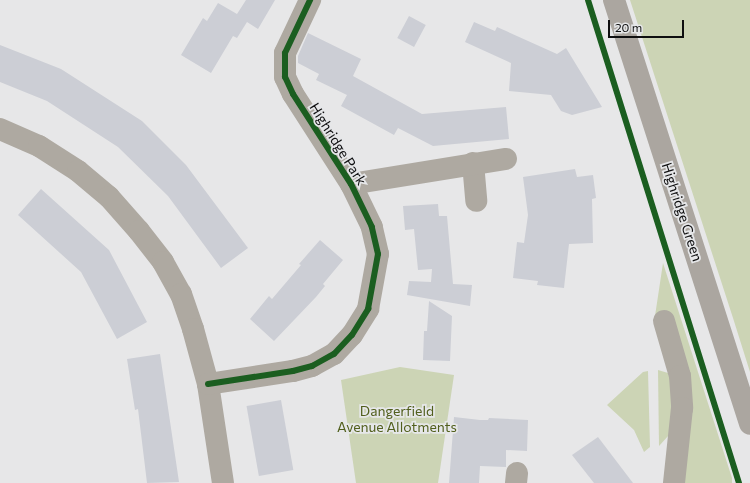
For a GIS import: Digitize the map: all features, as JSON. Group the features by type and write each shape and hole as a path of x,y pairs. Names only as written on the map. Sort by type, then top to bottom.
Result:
{"highway":[{"name":"Highridge Green","path":"614,0 750,424"}],"street":[{"name":"Highridge Park","path":"208,384 293,371 312,366 334,354 352,335 368,309 378,254 372,227 351,184 293,94 285,77 285,53 310,0"},
{"path":"0,128 39,146 78,171 109,197 139,230 163,262 181,294 193,329 208,384 223,483"},
{"name":"Highridge Park","path":"351,184 472,163 506,159"},
{"path":"472,163 476,201"},
{"path":"664,321 680,376 682,408 674,483"}],"green space":[{"path":"630,0 750,0 750,372 733,318"},
{"path":"663,263 732,478 732,483 683,483 690,382 669,312 655,316"},
{"name":"Dangerfield Avenue Allotments","path":"400,367 454,375 438,483 356,483 341,380"},
{"path":"658,370 668,373 673,392 669,435 659,446"},
{"path":"648,371 650,447 644,452 634,430 607,405 643,372"}],"building":[{"path":"246,0 275,0 258,29 247,22 237,38 233,36 211,73 181,55 203,18 207,21 218,3 237,14"},
{"path":"409,16 426,25 414,47 397,38"},
{"path":"474,22 495,31 497,27 557,54 566,48 602,107 572,115 561,111 551,95 509,91 511,63 465,42"},
{"path":"308,33 361,59 353,76 422,114 506,107 509,139 433,146 398,128 394,135 341,106 347,95 316,80 319,74 298,63 298,56"},
{"path":"0,45 61,69 142,121 186,165 248,248 221,268 168,196 118,147 47,101 0,82"},
{"path":"575,169 577,177 593,175 596,198 592,199 593,243 569,244 564,288 537,285 538,281 513,278 517,242 524,243 528,215 523,177"},
{"path":"41,189 109,250 147,322 117,339 81,272 18,215"},
{"path":"438,204 439,216 447,216 453,284 472,285 470,306 407,295 409,281 431,282 432,269 418,270 414,229 405,230 403,206"},
{"path":"320,240 343,260 323,284 325,286 316,297 274,341 250,319 269,296 272,299"},
{"path":"429,301 452,316 450,361 423,360 424,331 427,331"},
{"path":"160,354 179,482 147,483 138,409 135,410 127,359"},
{"path":"281,400 293,470 259,476 247,406"},
{"path":"454,417 480,420 488,420 489,418 528,420 527,451 506,450 506,467 480,466 479,483 449,483"},
{"path":"598,437 633,483 594,483 572,455"}],"cycle path":[{"path":"208,384 293,371 312,366 334,354 352,335 368,309 378,254 372,227 351,184 293,94 285,77 285,53 310,0"},
{"path":"588,0 739,483"}]}
